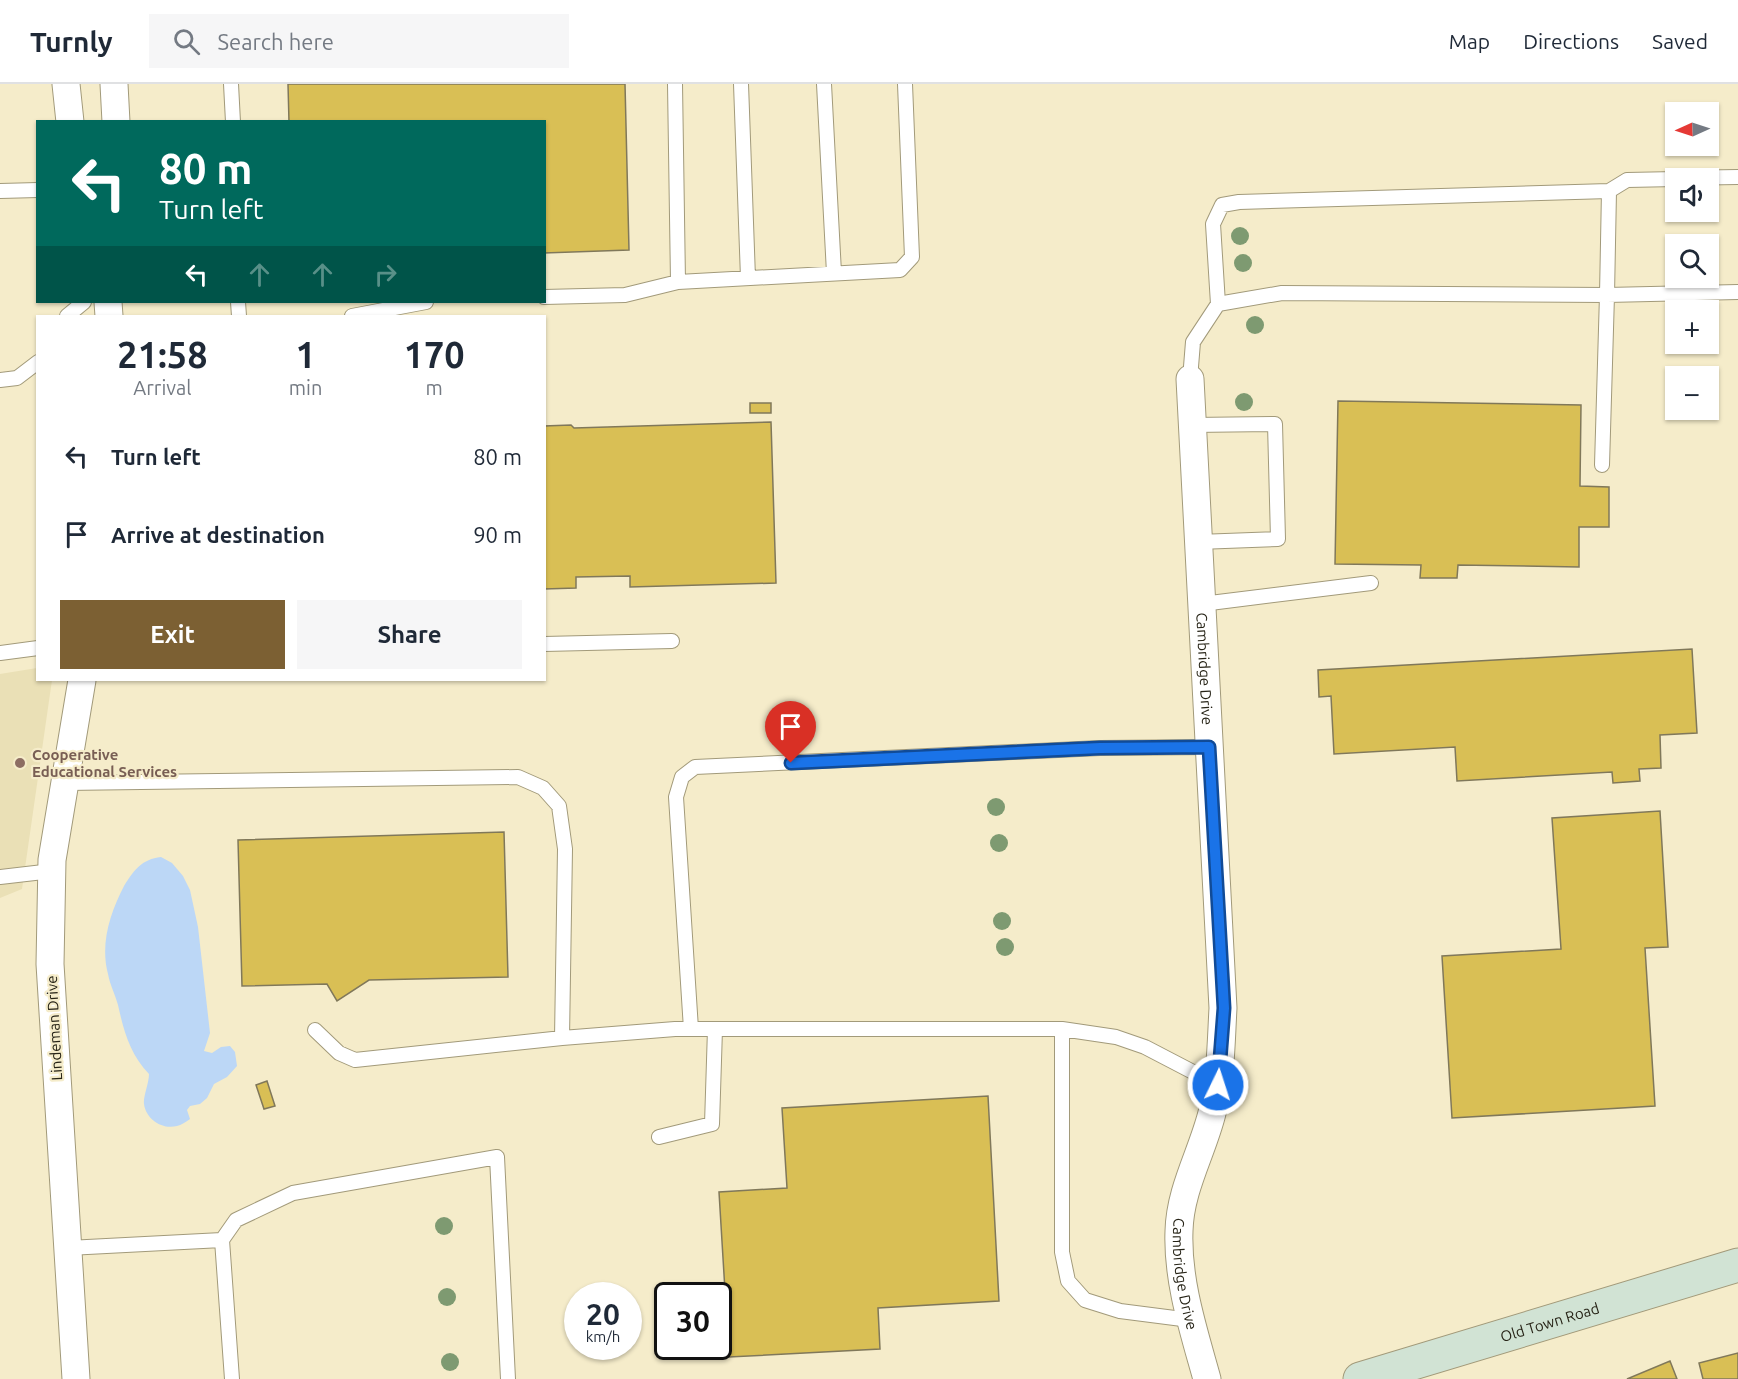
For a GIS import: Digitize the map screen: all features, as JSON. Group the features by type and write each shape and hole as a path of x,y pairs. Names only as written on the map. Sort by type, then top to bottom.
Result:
{"main road":[{"name":"Old Town Road","path":"1360,1379 1738,1265"}],"street":[{"path":"66,84 70,120"},
{"path":"114,84 116,120"},
{"name":"Cambridge Drive","path":"1190,379 1224,1008 1218,1085 1212,1114 1184,1195 1179,1231 1181,1273 1190,1320 1207,1379"},
{"name":"Lindeman Drive","path":"76,1379 50,964 52,860 82,681"}],"lane":[{"path":"231,84 232,120"},
{"path":"675,84 678,282"},
{"path":"741,84 748,278"},
{"path":"824,84 834,273"},
{"path":"546,297 625,295 678,282 900,270 912,257 905,84"},
{"path":"1719,177 1738,177"},
{"path":"1190,379 1194,342 1218,304 1213,224 1222,205 1251,202 1609,191 1627,180 1665,178"},
{"path":"0,190 36,190"},
{"path":"1602,465 1609,191"},
{"path":"1218,304 1282,293 1607,295 1738,292"},
{"path":"68,315 83,303"},
{"path":"357,315 421,303"},
{"path":"0,380 17,378 36,364"},
{"path":"1192,425 1275,424 1278,539 1198,542"},
{"path":"1202,604 1371,583"},
{"path":"546,644 672,641"},
{"path":"0,653 36,648"},
{"path":"691,1029 676,796 682,777 695,767 1088,748 1209,747"},
{"path":"65,783 518,777 543,788 559,806 565,849 562,1038"},
{"path":"0,876 52,871"},
{"path":"315,1030 339,1053 355,1060 562,1038 691,1029 1062,1029 1116,1038 1145,1047 1218,1085"},
{"path":"659,1137 712,1124 715,1029"},
{"path":"1062,1029 1062,1252 1068,1281 1085,1300 1111,1309 1190,1320"},
{"path":"232,1379 222,1240 236,1220 293,1193 497,1157 508,1379"},
{"path":"68,1248 222,1240"}],"shaded area":[{"name":"Cooperative Educational Services","path":"36,668 36,681 52,681 22,889 0,898 0,674"}],"water":[{"path":"161,857 172,863 183,876 190,890 198,927 210,1033 204,1051 212,1053 221,1047 230,1046 235,1052 237,1066 227,1077 214,1084 207,1098 200,1104 190,1106 187,1110 190,1119 171,1127 160,1125 151,1119 145,1109 144,1101 149,1074 137,1059 125,1033 109,978 105,951 114,907 124,886 139,866"}],"building":[{"path":"288,84 625,84 629,250 546,253 546,120 289,120"},
{"path":"1338,401 1581,405 1580,486 1609,487 1609,527 1579,527 1579,567 1458,565 1457,578 1420,578 1421,565 1335,564"},
{"path":"750,403 771,403 771,413 750,413"},
{"path":"771,422 776,583 630,587 630,576 576,577 576,588 546,589 546,426 571,425 574,428"},
{"path":"1692,649 1697,733 1660,735 1661,768 1639,769 1640,781 1613,783 1612,772 1457,781 1455,747 1334,754 1331,696 1319,697 1318,670"},
{"path":"1660,811 1668,947 1645,948 1655,1106 1452,1118 1442,956 1561,949 1552,818"},
{"path":"504,832 508,977 369,980 337,1001 327,984 242,986 238,840"},
{"path":"267,1081 275,1106 264,1109 256,1085"},
{"path":"988,1096 999,1301 878,1308 880,1349 732,1357 732,1282 724,1282 719,1192 787,1188 782,1108"},
{"path":"1738,1353 1738,1379 1703,1379 1699,1363"},
{"path":"1670,1361 1677,1379 1627,1379"}],"place":[{"name":"Cooperative Educational Services","path":"20,763"}],"route":[{"path":"791,763 1100,748 1209,747 1224,1008 1218,1085"}]}
